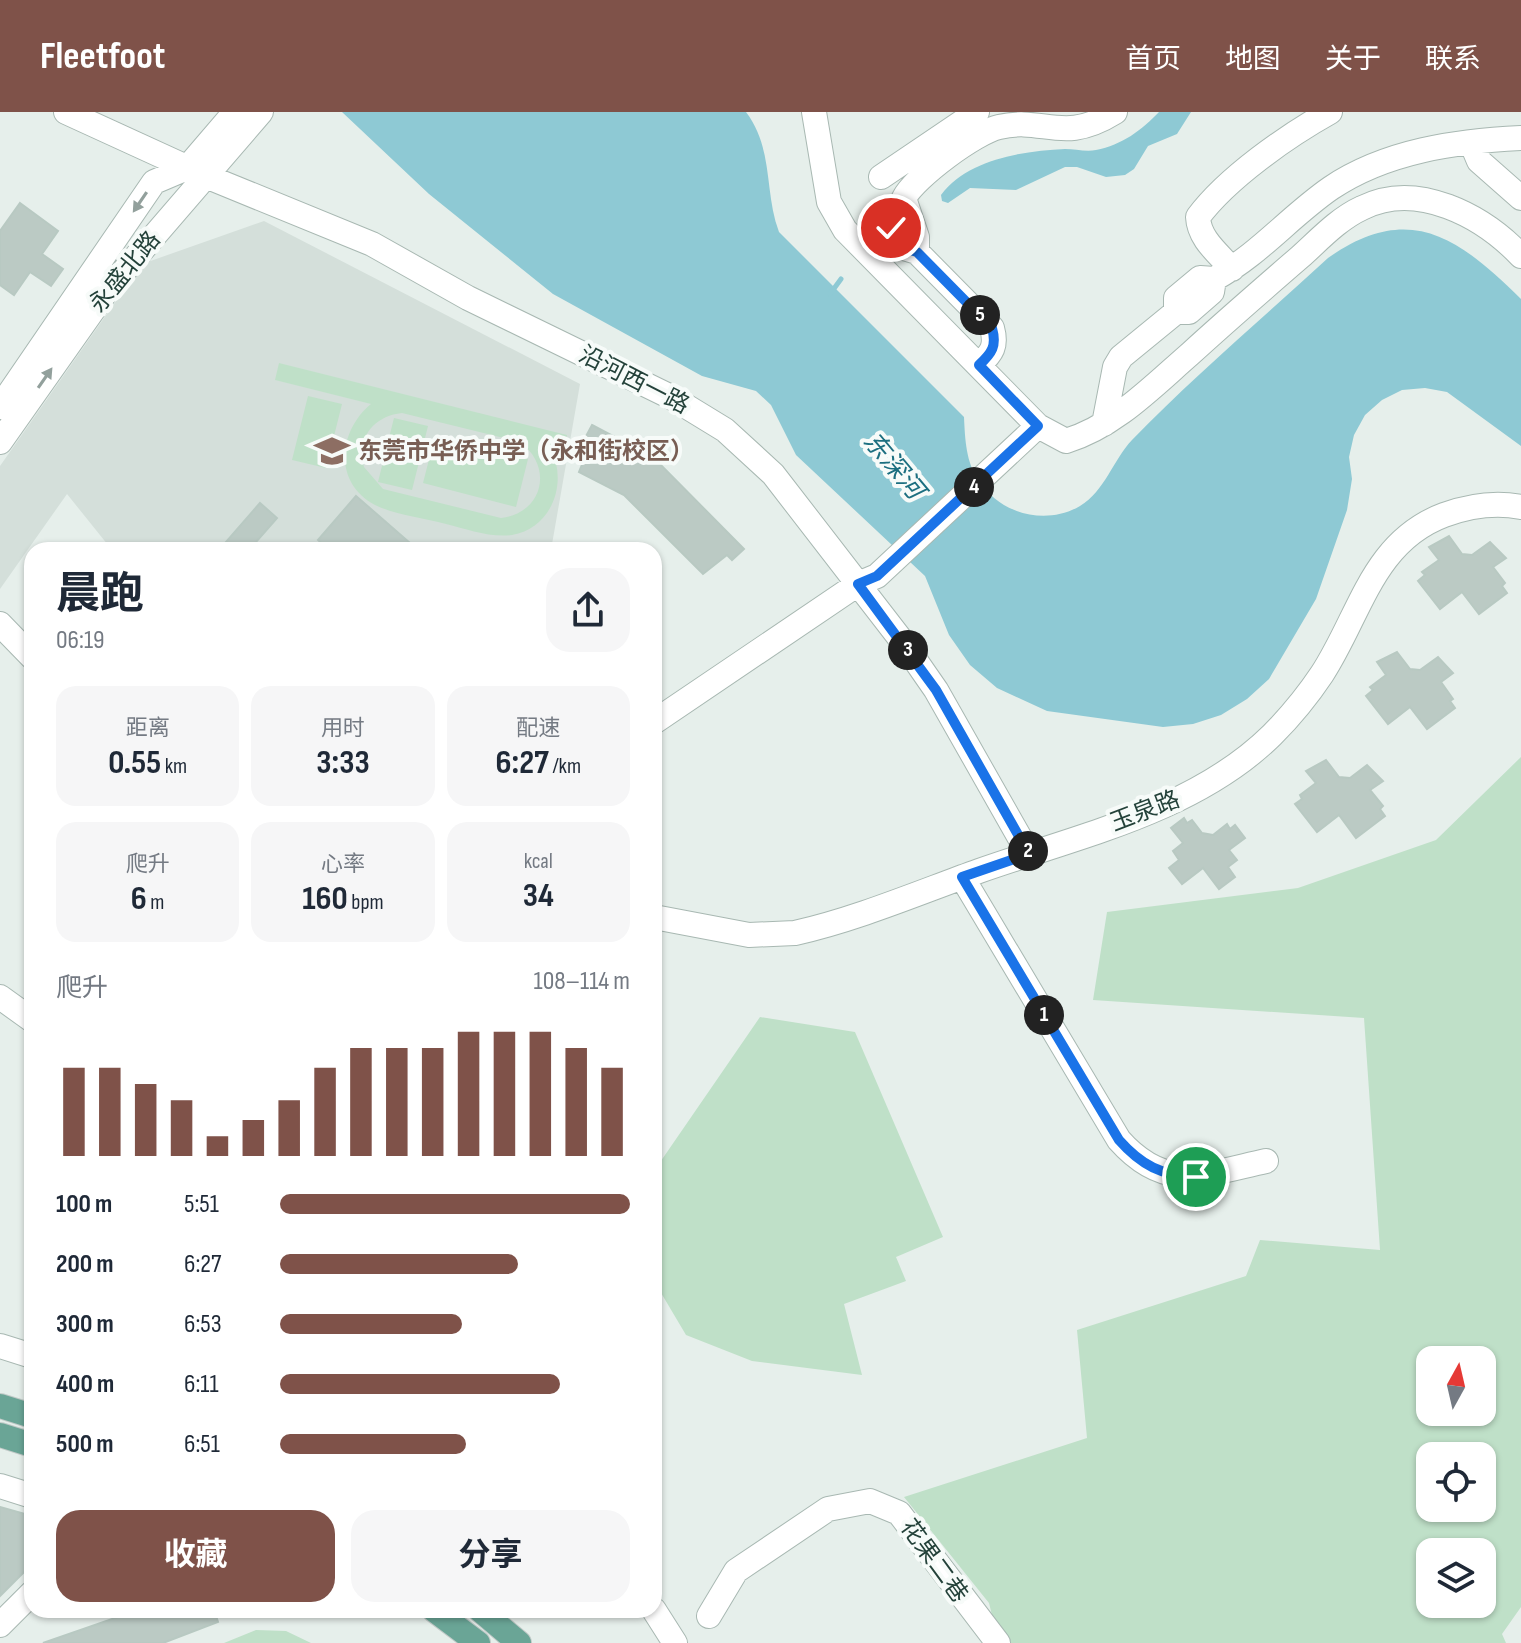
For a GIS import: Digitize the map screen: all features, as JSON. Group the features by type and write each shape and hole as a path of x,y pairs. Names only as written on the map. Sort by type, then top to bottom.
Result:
{"main road":[{"path":"0,1406 24,1414"},
{"path":"0,1435 24,1442"},
{"path":"445,1618 478,1643"},
{"path":"489,1618 519,1643"}],"street":[{"name":"沿河西一路","path":"66,112 198,173 372,244 468,298 671,397 725,430 773,474 936,690 1029,854"},
{"name":"永盛北路","path":"0,442 105,293 141,255 181,200 235,112"},
{"name":"永盛北路","path":"0,407 154,182 198,173 261,112"},
{"path":"814,112 829,202 845,230 1038,426 1066,441 1086,435 1127,409 1327,233 1363,207 1400,199 1445,206 1490,228 1521,256"},
{"path":"881,177 977,112"},
{"path":"979,365 992,352 995,339 992,328 917,252 917,237 904,198 917,179 985,133 1012,119 1074,130 1115,112"},
{"path":"1223,274 1198,229 1198,217 1208,203 1254,166 1330,112"},
{"path":"1104,424 1115,367 1121,357 1176,312 1189,312 1212,292 1223,274 1247,261 1332,188 1361,171 1435,148 1521,138"},
{"path":"1471,142 1479,161 1521,198"},
{"path":"662,717 858,584 877,576 1038,426"},
{"name":"玉泉路","path":"662,918 774,936 818,928 1187,795 1247,758 1283,723 1323,673 1371,578 1403,539 1429,521 1453,512 1479,505 1521,507"},
{"path":"0,624 24,649"},
{"path":"962,877 1119,1140 1134,1157 1153,1170 1174,1176 1196,1177 1266,1161"},
{"path":"0,997 24,1014"},
{"path":"0,1346 24,1354"},
{"path":"0,1486 24,1494"},
{"name":"花果二巷","path":"709,1616 736,1571 828,1509 870,1501 899,1513 998,1643"},
{"path":"0,1625 17,1603"},
{"path":"659,1618 675,1643"}],"shaded area":[{"name":"东莞市华侨中学（永和街校区）","path":"264,221 580,384 552,542 106,542 67,494 33,542 24,542 24,555 0,589 0,466 142,264"}],"green space":[{"path":"279,363 567,435 563,451 551,449 558,476 553,502 546,514 526,531 504,536 401,514 375,505 361,495 352,483 346,470 345,456 352,428 371,404 275,380","holes":["402,413 520,442 531,452 537,464 539,488 526,508 501,518 383,489 364,467 362,457 365,438 375,424"]},
{"path":"308,396 342,404 326,468 292,460"},
{"path":"394,418 428,426 412,490 378,482"},
{"path":"435,436 528,459 516,507 423,483"},
{"path":"1521,757 1521,1607 1502,1634 1506,1643 999,1643 989,1603 904,1497 1087,1438 1077,1330 1246,1276 1260,1240 1380,1250 1364,1018 1093,1000 1107,912 1298,888 1436,840"},
{"path":"760,1017 855,1032 943,1237 896,1257 906,1281 844,1304 862,1375 752,1361 686,1335 662,1294 662,1159"},
{"path":"256,1630 286,1631 311,1643 224,1643"}],"water":[{"name":"东深河","path":"342,112 746,112 761,141 779,232 964,417 969,459 979,481 999,502 1025,513 1053,515 1067,512 1089,500 1132,440 1328,258 1357,241 1384,232 1409,230 1432,234 1455,244 1477,259 1521,299 1521,446 1447,392 1425,388 1402,390 1382,400 1365,415 1354,435 1349,457 1352,479 1347,510 1316,599 1269,679 1247,699 1221,715 1193,724 1163,727 1047,711 997,688 970,665 949,635 925,576 796,455 771,405 756,391 702,376 553,294 429,194"},
{"path":"1159,112 1191,112 1177,134 1148,146 1134,169 1125,175 1106,177 1077,167 1065,167 1016,190 970,188 948,203 942,201 941,195 952,183 981,165 1032,152 1105,148 1131,136"}],"building":[{"path":"20,203 58,231 42,254 63,269 51,286 30,272 14,295 0,285 0,231"},
{"path":"592,425 653,457 744,549 732,560 727,555 703,574 624,495 579,472 591,443 584,440"},
{"path":"356,496 409,542 320,542 318,540"},
{"path":"260,503 277,518 256,542 226,542"},
{"path":"1449,536 1462,554 1472,555 1490,542 1506,558 1493,567 1505,583 1502,586 1507,593 1479,614 1462,592 1440,609 1418,581 1425,575 1422,572 1439,560 1429,547"},
{"path":"1397,652 1410,669 1420,670 1438,657 1453,673 1441,682 1453,699 1450,701 1455,708 1427,729 1410,707 1388,724 1366,696 1373,690 1370,687 1386,675 1377,662"},
{"path":"1326,760 1339,777 1350,778 1367,765 1383,781 1370,790 1383,806 1380,809 1385,816 1356,838 1339,815 1317,832 1295,804 1302,799 1300,795 1316,783 1306,771"},
{"path":"1184,818 1187,823 1192,820 1202,833 1213,835 1227,824 1230,829 1235,825 1245,838 1229,850 1237,860 1228,867 1235,877 1219,889 1203,868 1182,884 1169,868 1179,860 1173,851 1183,843 1171,828"},
{"path":"0,1507 24,1514 24,1572 0,1596"},
{"path":"115,1618 217,1618 218,1622 163,1643 43,1643"}],"waterway":[{"path":"830,294 841,279"}],"place":[{"name":"东莞市华侨中学（永和街校区）","path":"332,451"}],"route":[{"path":"891,228 904,248 917,252 992,328 995,339 992,352 979,365 1038,426 877,576 858,584 936,690 1029,854 962,877 1119,1140 1134,1157 1153,1170 1174,1176 1196,1177"}]}
